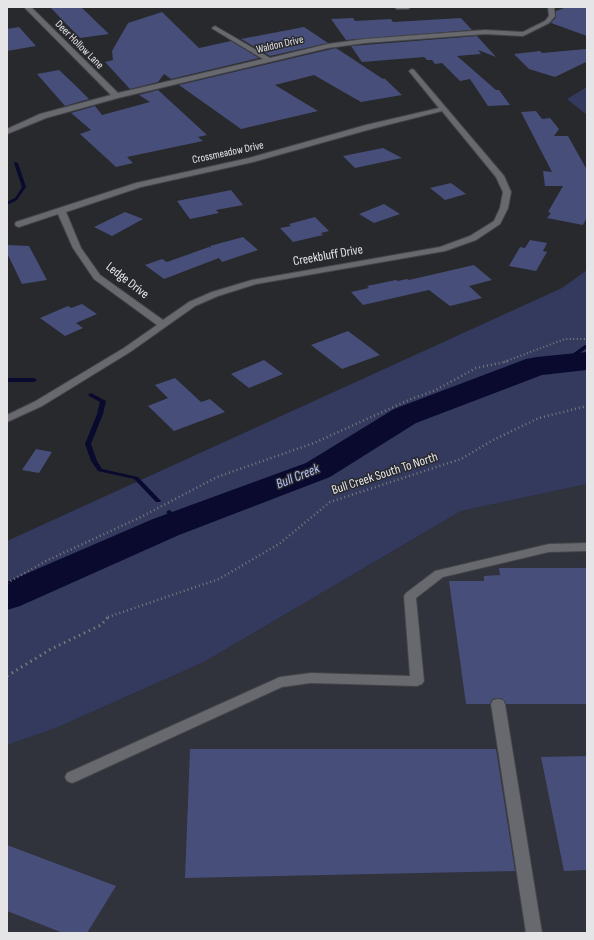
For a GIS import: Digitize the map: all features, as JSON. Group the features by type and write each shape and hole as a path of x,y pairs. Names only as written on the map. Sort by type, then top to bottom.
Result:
{"street":[{"name":"Deer Hollow Lane","path":"27,7 116,96"},
{"path":"397,7 408,7"},
{"name":"Waldon Drive","path":"7,132 43,116 116,96 328,46 365,41 485,32 523,34 547,22 552,16 551,7"},
{"path":"215,28 268,59"},
{"name":"Creekbluff Drive","path":"7,419 38,404 127,350 192,304 233,288 255,282 442,249 473,238 497,222 504,208 507,192 500,176 412,70"},
{"name":"Crossmeadow Drive","path":"19,224 139,185 250,160 369,127 443,109"},
{"name":"Ledge Drive","path":"60,210 77,248 97,277 162,324"},
{"path":"72,777 280,682 311,678 417,681 410,596 440,574 549,548 587,547"},
{"path":"498,704 534,933"}],"path":[{"path":"7,583 46,561 141,517 217,477 314,443 411,399 436,390 476,368 511,360 565,339 587,339"},
{"name":"Bull Creek South To North","path":"7,676 51,649 101,625 108,617 220,579 279,544 330,502 461,459 493,440 539,418 587,406"}],"shaded area":[{"path":"587,87 587,115 567,99"},
{"path":"587,270 587,484 461,511 204,662 56,728 7,745 7,541 562,288"},
{"path":"587,484 587,933 7,933 7,745 56,728 204,662 461,511"}],"building":[{"path":"50,7 81,7 109,34 80,38"},
{"path":"567,7 587,7 587,36 551,23 556,17 556,11"},
{"path":"162,12 199,48 231,41 259,58 171,79 164,74 158,82 130,89 105,62 113,60 112,51 128,23"},
{"path":"353,18 355,21 391,19 393,22 461,18 472,30 346,40 331,19"},
{"path":"19,27 36,46 7,51 7,29"},
{"path":"304,27 328,43 270,56 241,39"},
{"path":"477,36 496,57 478,50 481,54 457,56 496,90 499,90 510,105 488,106 470,79 460,81 442,63 435,64 432,60 427,60 424,57 362,62 351,46"},
{"path":"336,48 383,79 384,78 402,95 361,102 314,75 275,85 318,111 241,129 179,85"},
{"path":"586,49 586,62 555,77 529,69 514,54 540,51 542,53"},
{"path":"59,70 89,99 65,106 37,74"},
{"path":"158,90 207,135 198,137 203,141 127,157 133,163 116,167 80,134 91,130 71,113 95,106 102,115 150,102 139,95"},
{"path":"536,111 542,119 550,118 559,129 554,136 568,136 587,170 587,217 583,225 547,218 551,213 548,212 563,186 545,186 543,171 552,172 521,112"},
{"path":"383,148 402,158 355,168 343,156"},
{"path":"451,183 466,194 445,200 430,188"},
{"path":"231,190 243,205 216,210 219,213 190,219 177,201"},
{"path":"384,204 400,214 374,223 359,214"},
{"path":"125,212 143,219 112,236 94,227"},
{"path":"315,217 329,231 321,233 323,235 293,242 280,228 291,226 289,224"},
{"path":"243,237 258,250 222,262 219,258 164,279 145,265 162,259 167,262 209,247 211,248 210,246"},
{"path":"530,240 547,243 543,251 547,252 536,271 509,266 520,247 525,248"},
{"path":"7,245 29,246 47,280 22,284 7,253"},
{"path":"474,265 492,280 469,286 482,298 450,306 429,290 363,305 351,292 369,288 367,286 396,280 409,280"},
{"path":"82,304 97,314 76,323 83,328 65,336 40,318 68,306 71,308"},
{"path":"348,331 380,355 342,369 311,345"},
{"path":"264,360 283,374 249,388 231,374"},
{"path":"175,378 201,402 210,399 225,412 174,431 148,406 168,398 155,385"},
{"path":"36,449 52,452 39,473 22,470"},
{"path":"499,568 587,568 587,704 506,704 503,699 498,698 492,699 490,704 466,704 449,581 484,581 484,576 500,575"},
{"path":"190,749 496,749 515,871 185,878"},
{"path":"587,756 587,870 564,871 541,757"},
{"path":"7,845 116,886 87,933 63,933 7,911"}],"waterway":[{"path":"7,204 16,199 24,187 16,163"},
{"path":"563,363 587,346"},
{"name":"Bull Creek","path":"7,597 166,527 318,470 405,416 537,366 587,361"},
{"path":"7,380 34,380"},
{"path":"91,395 103,401 100,414 88,444 94,461 100,470 136,478 158,501"},
{"path":"169,512 179,522"}]}
